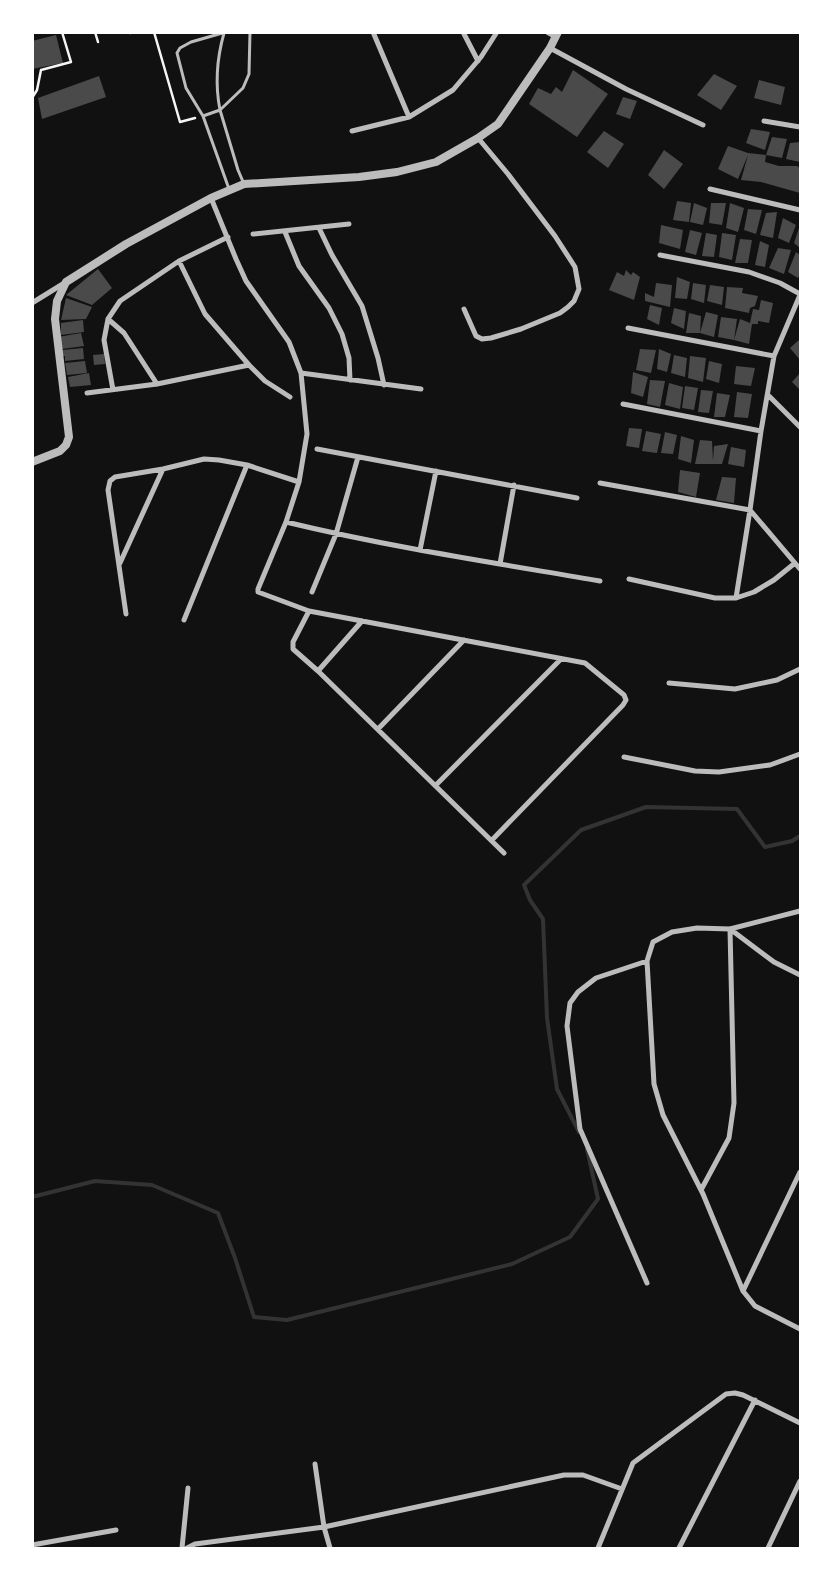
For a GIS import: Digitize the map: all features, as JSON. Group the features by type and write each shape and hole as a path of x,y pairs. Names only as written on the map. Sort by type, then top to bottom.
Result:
{"street":[{"path":"373,32 409,117"},
{"path":"463,32 478,61"},
{"path":"352,131 409,117 453,90 478,61 497,32"},
{"path":"32,303 126,244 229,189 244,184 359,177 397,172 436,162 498,124 557,35 547,32"},
{"path":"550,48 626,89 703,125"},
{"path":"764,121 800,127"},
{"path":"464,309 476,336 482,339 491,338 521,329 560,312 574,301 579,289 575,267 555,236 478,138"},
{"path":"710,189 800,210"},
{"path":"211,198 246,281 289,342 301,373 307,434 299,482 286,522 258,592 309,611 585,663 624,695 626,700 623,705 492,840"},
{"path":"253,234 349,224"},
{"path":"319,228 332,255 362,306 384,385"},
{"path":"285,232 299,266 329,308 342,334 349,358 350,380"},
{"path":"113,390 104,340 108,319 120,301 179,261 228,237"},
{"path":"660,255 750,272 780,283 800,295 774,356 736,598"},
{"path":"179,261 205,314 249,366 265,381 290,396"},
{"path":"32,462 60,451 66,445 69,436 55,319 57,301 66,282"},
{"path":"108,319 124,332 157,384"},
{"path":"628,328 774,356"},
{"path":"87,393 157,384 249,366"},
{"path":"301,373 421,389"},
{"path":"768,396 800,427"},
{"path":"623,404 761,431"},
{"path":"317,449 577,498"},
{"path":"312,592 336,534 358,456"},
{"path":"126,614 108,490 110,481 115,477 163,469 204,459 247,466 299,482"},
{"path":"184,620 247,466"},
{"path":"120,563 163,469"},
{"path":"420,550 436,471"},
{"path":"600,482 750,510 800,569"},
{"path":"500,564 514,485"},
{"path":"286,522 336,534 420,550 600,581"},
{"path":"629,579 715,598 736,598 754,592 774,580 795,563"},
{"path":"309,611 293,642 293,649 436,785 504,853"},
{"path":"318,671 362,621"},
{"path":"378,729 464,640"},
{"path":"436,785 560,659"},
{"path":"669,683 736,689 777,680 800,669"},
{"path":"624,757 695,771 719,772 770,765 800,754"},
{"path":"800,911 730,929 697,928 672,932 654,942 647,961 654,1084 663,1115 701,1190 743,1291 755,1306 800,1329"},
{"path":"730,929 774,962 800,975"},
{"path":"701,1190 729,1138 734,1103 730,929"},
{"path":"647,961 596,978 578,992 570,1003 567,1026 580,1129 647,1283"},
{"path":"743,1291 800,1172"},
{"path":"598,1548 633,1463 726,1394 735,1393 755,1400 800,1423"},
{"path":"679,1548 755,1400"},
{"path":"316,1464 324,1526 330,1548"},
{"path":"187,1548 196,1544 324,1526 564,1475 583,1475 622,1489"},
{"path":"768,1548 800,1481"},
{"path":"182,1548 188,1488"},
{"path":"32,1546 116,1530"}],"lane":[{"path":"202,116 220,110 244,88 249,74 250,32"},
{"path":"225,33 191,42 178,50 178,57 186,88 202,116 229,189"},
{"path":"225,33 218,63 217,94 220,110 244,184"}],"path":[{"path":"32,98 37,90 41,70 70,62 62,32"},
{"path":"95,32 98,42"},
{"path":"154,32 180,122 202,116"}],"building":[{"path":"56,35 63,63 32,69 32,41"},
{"path":"573,70 608,94 577,137 529,104 538,88 551,94 556,87 562,92"},
{"path":"714,74 737,86 721,110 697,95"},
{"path":"99,76 106,97 42,119 38,98"},
{"path":"759,80 785,87 781,105 754,98"},
{"path":"623,97 637,101 630,119 616,114"},
{"path":"751,129 770,132 765,150 746,143"},
{"path":"604,131 624,144 608,168 587,152"},
{"path":"772,137 787,139 782,158 766,155"},
{"path":"800,142 800,162 786,159 790,143"},
{"path":"728,146 748,153 766,155 765,162 779,166 797,166 800,168 800,193 761,182 741,180 748,155 738,179 718,169"},
{"path":"664,150 683,164 664,189 648,175"},
{"path":"677,201 691,203 689,222 673,220"},
{"path":"694,203 707,208 703,225 690,222"},
{"path":"711,203 726,203 722,225 709,223"},
{"path":"730,203 744,208 738,232 726,228"},
{"path":"748,209 762,210 756,234 744,230"},
{"path":"777,212 773,238 760,235 766,213"},
{"path":"783,218 796,225 789,243 778,238"},
{"path":"661,225 683,230 680,249 659,243"},
{"path":"800,225 800,248 794,243"},
{"path":"690,230 702,233 696,255 685,252"},
{"path":"706,233 717,235 714,257 702,256"},
{"path":"722,233 736,235 732,260 719,257"},
{"path":"740,239 752,240 748,263 735,263"},
{"path":"760,241 769,245 765,267 755,265"},
{"path":"778,248 791,250 784,274 769,268"},
{"path":"796,252 800,255 800,274 798,278 788,272"},
{"path":"98,269 112,288 92,305 66,295"},
{"path":"626,270 631,275 633,272 640,277 634,300 609,290 617,272 624,276"},
{"path":"677,277 690,282 687,299 675,298"},
{"path":"656,283 672,285 670,307 645,301 645,293 654,297"},
{"path":"693,283 706,285 704,303 691,299"},
{"path":"710,285 724,287 722,305 707,301"},
{"path":"727,287 743,288 742,293 758,296 755,306 750,308 749,313 725,308"},
{"path":"66,298 92,307 86,319 61,320"},
{"path":"761,300 773,303 769,323 758,321 758,324 752,324 749,344 734,340 740,319 750,323 753,309 759,310"},
{"path":"650,305 662,308 659,325 647,319"},
{"path":"674,308 686,311 684,329 671,323"},
{"path":"706,312 718,315 714,337 700,333"},
{"path":"689,313 701,316 700,333 686,333"},
{"path":"721,317 737,319 734,340 718,337"},
{"path":"83,320 84,332 61,335 61,323"},
{"path":"81,333 84,346 62,349 58,337"},
{"path":"800,339 800,360 790,348"},
{"path":"83,348 84,359 65,361 65,356 62,356 62,350"},
{"path":"640,349 656,350 651,373 636,370"},
{"path":"659,349 671,354 667,372 657,369"},
{"path":"104,354 105,364 94,365 93,355"},
{"path":"674,355 687,358 685,377 671,373"},
{"path":"690,356 706,358 703,382 688,378"},
{"path":"85,361 87,373 67,375 65,363"},
{"path":"709,361 722,364 719,383 706,379"},
{"path":"736,366 755,368 751,386 734,384"},
{"path":"633,372 648,377 643,397 631,393"},
{"path":"89,373 91,385 70,387 68,377"},
{"path":"800,373 800,390 792,382"},
{"path":"650,380 665,381 660,407 647,404"},
{"path":"669,383 683,387 680,409 665,405"},
{"path":"685,386 698,388 694,410 682,408"},
{"path":"701,390 713,391 709,413 698,412"},
{"path":"737,392 752,394 748,418 734,417"},
{"path":"717,393 730,395 725,417 714,417"},
{"path":"629,428 642,429 639,448 626,446"},
{"path":"646,431 661,434 657,453 642,451"},
{"path":"665,432 677,435 673,454 661,453"},
{"path":"681,436 694,440 691,463 678,459"},
{"path":"700,440 712,441 713,461 714,446 728,444 722,464 695,464"},
{"path":"731,447 746,450 744,467 728,464"},
{"path":"680,470 700,473 696,497 678,492"},
{"path":"722,477 736,478 734,503 716,500"}],"waterway":[{"path":"579,1132 557,1089 547,1018 543,919 530,900 524,885 581,830 646,807 737,809 765,847 792,841 800,836"},
{"path":"32,1197 95,1181 152,1185 218,1213 254,1317 287,1320 512,1264 570,1237 598,1199 587,1149"}]}
